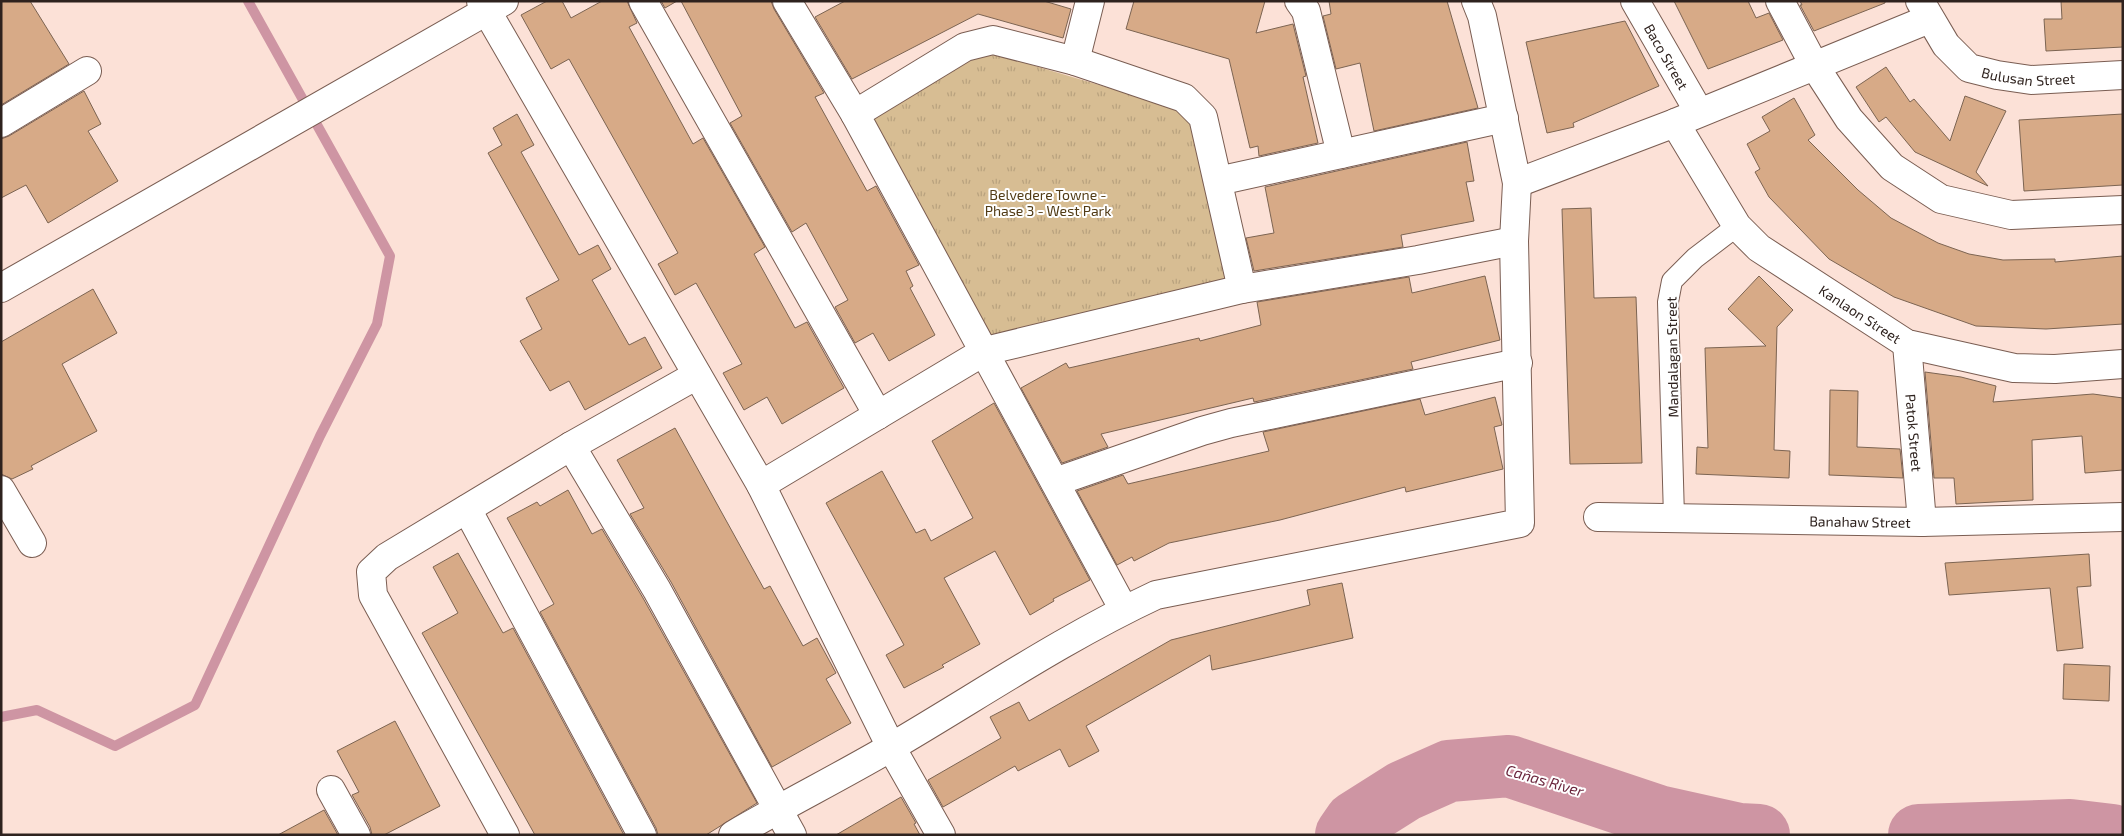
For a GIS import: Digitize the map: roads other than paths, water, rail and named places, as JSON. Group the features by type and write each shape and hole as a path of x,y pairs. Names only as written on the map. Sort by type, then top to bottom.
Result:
{"street":[{"path":"643,1 878,416"},
{"path":"1075,61 1090,1"},
{"path":"1299,1 1306,11 1342,154"},
{"path":"733,835 892,747 1124,610 1156,595 1520,523 1514,240 1517,183 1482,16 1476,1"},
{"name":"Baco Street","path":"1635,1 1699,112"},
{"path":"1780,1 1814,65 1849,119 1892,167 1941,198 2011,215 2123,210"},
{"path":"788,2 855,114 1124,610"},
{"path":"1,288 345,93 491,5 697,375 761,485 892,747 941,835"},
{"path":"1517,183 1675,123 1814,65 1924,10"},
{"name":"Bulusan Street","path":"1924,10 1946,45 1970,68 1997,75 2031,80 2123,75"},
{"path":"855,114 964,47 993,40 1075,61 1184,98 1203,117 1242,289"},
{"path":"1,123 87,71"},
{"path":"1218,181 1504,118"},
{"name":"Kanlaon Street","path":"1675,123 1737,226 1759,248 1907,344 2014,368 2055,369 2123,364"},
{"path":"761,485 985,351 1242,289 1418,260 1514,240"},
{"name":"Patok Street","path":"1907,344 1922,522"},
{"path":"1055,482 1202,431 1231,423 1518,363"},
{"path":"505,835 373,596 371,572 387,557 571,446 697,375"},
{"path":"571,446 657,590 792,835"},
{"path":"1,490 32,543"},
{"path":"467,509 642,835"},
{"name":"Banahaw Street","path":"1598,517 1922,522 2123,517"},
{"path":"331,790 356,835"}],"lane":[{"name":"Mandalagan Street","path":"1674,517 1668,302 1672,281 1695,258 1737,226"}],"waterway":[{"path":"1,717 37,710 115,746 195,705 320,436 377,324 390,256 248,1"},
{"name":"Cañas River","path":"1346,835 1355,822 1404,791 1449,771 1509,766 1658,816 1739,834 1759,835"},
{"name":"Cañas River","path":"1919,835 2070,830 2112,835"}],"park label":[{"name":"Belvedere Towne - Phase 3 - West Park","path":"1048,202"}]}
